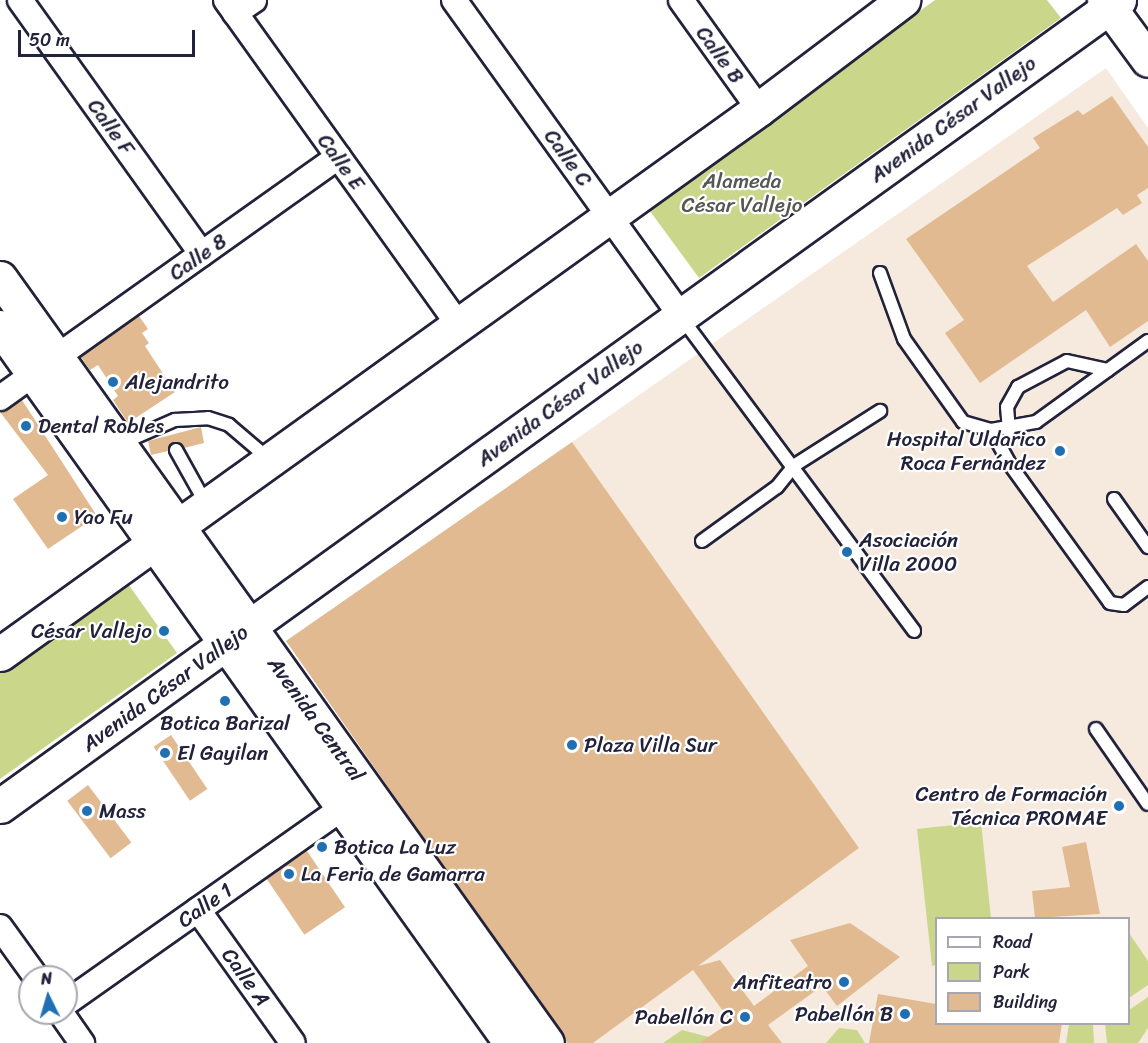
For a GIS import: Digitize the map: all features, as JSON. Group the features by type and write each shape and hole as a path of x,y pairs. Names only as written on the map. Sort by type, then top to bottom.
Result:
{"main road":[{"path":"0,654 457,323 759,109 903,0"},
{"path":"1111,2 1148,60"},
{"name":"Avenida César Vallejo","path":"0,806 681,316 1111,2"},
{"name":"Avenida Central","path":"0,278 46,365 167,535 239,635 547,1043"},
{"name":"Avenida Central","path":"0,327 46,365 120,444 167,535"},
{"name":"Avenida Central","path":"239,635 344,807 511,1043"}],"street":[{"name":"Calle F","path":"20,0 202,254"},
{"name":"Calle C","path":"454,0 681,316"},
{"name":"Calle B","path":"681,0 759,109"},
{"name":"Calle E","path":"238,4 338,157 457,323"},
{"name":"Calle 8","path":"0,398 338,157"},
{"name":"Calle 1","path":"78,995 344,807"},
{"name":"Calle A","path":"198,910 293,1043"},
{"path":"0,927 27,965"},
{"path":"69,1025 82,1043"}],"lane":[{"path":"880,273 904,339 963,422 991,430 1009,430 1036,422 1148,341"},
{"path":"681,316 795,465 914,631"},
{"path":"1009,430 1006,407 1018,387 1067,361 1108,370"},
{"path":"702,541 777,487 795,465 880,411"},
{"path":"120,444 164,429 176,420 208,418 229,425 270,460"},
{"path":"991,430 1011,466 1110,603 1124,605 1148,587"},
{"path":"176,450 207,506"},
{"path":"1114,500 1148,548"},
{"path":"1096,729 1148,804"}],"shaded area":[{"path":"1106,68 1148,128 1148,1043 593,1043 859,848 572,442"}],"green space":[{"name":"Alameda César Vallejo","path":"935,0 1047,0 1061,18 699,278 647,207"},
{"path":"126,581 177,653 0,779 0,671"},
{"path":"981,822 991,917 935,917 935,965 932,966 917,829"},
{"path":"1130,934 1148,961 1148,985 1130,997"},
{"path":"1148,997 1148,1028 1138,1043 1107,1043 1105,1025 1130,1025 1130,1009"},
{"path":"1069,1025 1093,1025 1094,1043 1066,1043"},
{"path":"839,1028 857,1030 865,1043 826,1043"},
{"path":"682,1030 709,1037 714,1043 663,1043"}],"building":[{"path":"1112,96 1148,147 1148,188 1137,195 1142,203 1123,215 1117,208 1027,266 1053,302 1136,244 1148,261 1148,321 1110,347 1086,310 980,383 945,333 964,320 906,239 1040,148 1033,138 1078,110 1083,115"},
{"path":"139,316 148,329 142,333 149,343 145,346 175,392 128,423 113,400 118,396 98,365 90,370 81,357"},
{"path":"22,400 97,516 48,549 13,499 48,475 0,412"},
{"path":"201,427 204,443 184,448 176,442 168,451 151,455 148,441"},
{"name":"Plaza Villa Sur","path":"572,442 859,848 698,966 720,960 754,1006 808,966 790,940 850,923 900,957 837,1006 822,986 768,1025 782,1043 699,1043 731,1022 693,970 593,1043 567,1043 286,641"},
{"path":"171,735 207,789 190,801 154,747"},
{"path":"88,785 131,843 111,858 67,801"},
{"path":"1086,842 1100,914 1035,917 1032,891 1070,887 1062,847"},
{"path":"307,851 345,907 304,935 266,878"},
{"name":"Pabellón B","path":"878,994 935,1004 935,1025 1062,1025 1059,1043 869,1043"}],"place":[{"name":"Alejandrito","path":"113,382"},
{"name":"Dental Robles","path":"26,426"},
{"name":"Hospital Uldarico Roca Fernández","path":"1060,451"},
{"name":"Yao Fu","path":"62,517"},
{"name":"Asociación Villa 2000","path":"847,552"},
{"name":"César Vallejo","path":"164,631"},
{"name":"Botica Barizal","path":"225,701"},
{"name":"Plaza Villa Sur","path":"572,745"},
{"name":"El Gayilan","path":"165,753"},
{"name":"Centro de Formación Técnica PROMAE","path":"1119,806"},
{"name":"Mass","path":"87,811"},
{"name":"Botica La Luz","path":"322,847"},
{"name":"La Feria de Gamarra","path":"289,874"},
{"name":"Anfiteatro","path":"844,982"},
{"name":"Pabellón B","path":"905,1014"},
{"name":"Pabellón C","path":"745,1017"}]}
